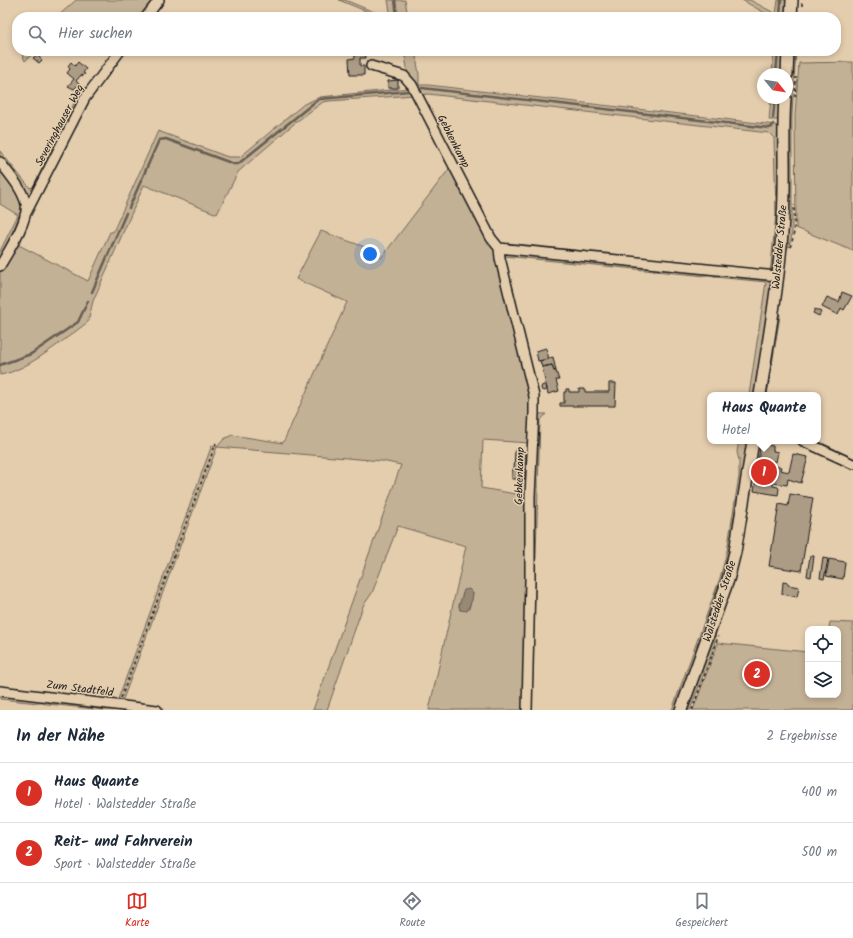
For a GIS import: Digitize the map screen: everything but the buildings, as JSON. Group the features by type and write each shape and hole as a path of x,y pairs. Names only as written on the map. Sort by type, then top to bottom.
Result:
{"main road":[{"path":"791,12 792,0"},
{"path":"787,68 788,56"},
{"name":"Walstedder Straße","path":"760,392 778,276 784,217 783,122 784,104"},
{"name":"Walstedder Straße","path":"681,710 728,580 735,552 752,444"}],"street":[{"path":"150,12 160,0"},
{"name":"Severinghauser Weg","path":"25,215 85,98 116,56"},
{"name":"Gebkenkamp","path":"371,66 404,76 412,85 491,238 499,248 500,258 534,396 530,496 530,580 526,710"},
{"name":"Severinghauser Weg","path":"0,162 15,182 22,194 26,206 22,225 0,266"},
{"path":"499,248 778,276"},
{"path":"810,444 853,464"},
{"name":"Zum Stadtfeld","path":"0,691 157,710"}],"path":[{"path":"118,705 216,443"}],"shaded area":[{"path":"76,0 158,0 149,12 63,12"},
{"path":"339,0 345,0 374,12 368,12"},
{"path":"388,0 405,0 407,12 390,12"},
{"path":"742,0 750,0 772,12 763,12"},
{"path":"778,0 789,0 788,12 776,12"},
{"path":"23,56 30,56 25,61"},
{"path":"405,56 416,56 419,85 775,125 779,127 781,217 776,270 767,274 771,265 776,214 774,138 769,133 428,94 419,95 409,79"},
{"path":"774,56 785,56 784,68 773,68"},
{"path":"792,56 796,56 793,99 793,68 791,68"},
{"path":"853,62 853,251 796,228 795,115 799,63"},
{"path":"410,88 414,95 323,102 296,122 238,172 217,214 144,185 93,301 88,322 34,361 11,372 0,375 0,271 15,243 88,281 110,232 113,232 158,131 228,157 240,157 304,104 320,97"},
{"path":"78,95 82,98 31,196 28,197 0,159 0,151 30,188 33,187"},
{"path":"770,104 781,104 779,120 769,120"},
{"path":"788,104 793,104 792,230 791,240 786,252 787,119"},
{"path":"448,161 496,250 532,397 530,443 483,440 481,488 527,496 525,710 429,710 466,546 398,526 372,593 363,606 327,710 313,710 401,465 382,461 217,447 224,439 232,435 283,443 347,302 296,279 321,231 373,250 381,258 449,169","holes":["463,593 473,593 469,609 460,610 459,606"]},
{"path":"0,166 19,194 22,206 22,217 0,263 0,251 18,215 0,204"},
{"path":"503,252 772,280 756,392 749,392 766,282 504,256"},
{"path":"777,303 780,316 767,392 763,392"},
{"path":"536,414 547,414 540,420 533,657 533,478"},
{"path":"821,442 853,458 853,462 814,444 821,444"},
{"path":"738,444 748,444 725,579 677,710 672,710 720,578 727,551 739,476 739,460 737,452"},
{"path":"212,445 217,447 122,702 117,702"},
{"path":"469,589 473,593 472,600 467,611 460,610 459,606 464,590"},
{"path":"830,622 853,623 853,710 693,710 718,643 805,652 805,698 841,698 841,626 829,626"},
{"path":"716,630 714,647 690,710 685,710"},
{"path":"0,693 142,710 104,710 0,699"}],"waterway":[{"path":"395,0 396,12"},
{"path":"780,12 781,0"},
{"path":"777,68 778,56"},
{"path":"422,88 769,128 772,127 773,124"},
{"path":"129,208 159,140 166,139 234,164 238,164 320,99 409,91"},
{"path":"773,118 774,104"},
{"path":"92,292 126,213"},
{"path":"0,365 31,354 78,322 88,301"}],"place":[{"name":"Haus Quante","path":"764,472"},
{"name":"Reit- und Fahrverein","path":"757,674"}]}
